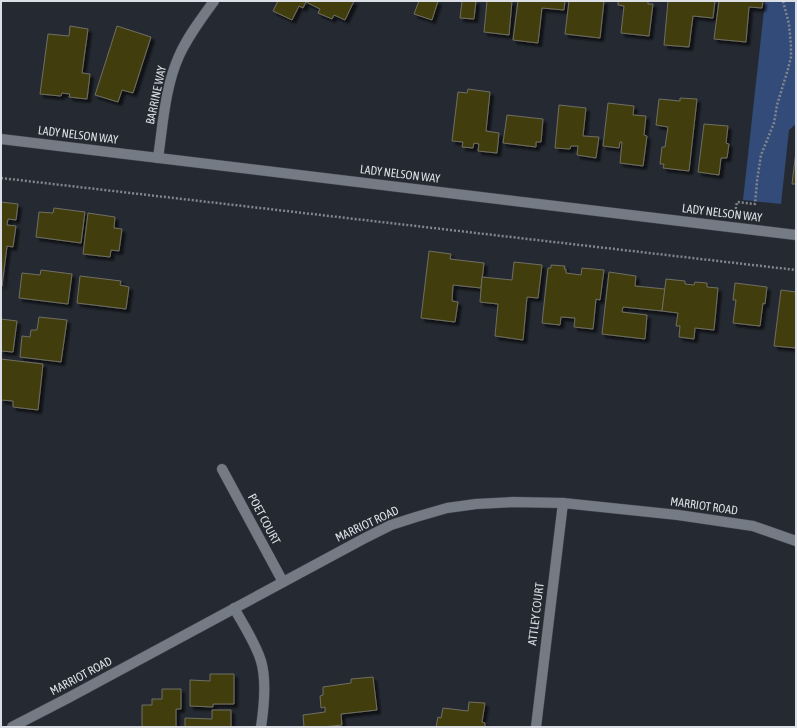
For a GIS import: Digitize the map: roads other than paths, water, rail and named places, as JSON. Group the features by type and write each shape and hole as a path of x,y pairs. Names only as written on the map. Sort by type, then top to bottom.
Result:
{"street":[{"name":"BARRINE WAY","path":"158,158 170,81 179,56 194,28 214,1"},
{"name":"LADY NELSON WAY","path":"1,139 796,235"},
{"name":"POET COURT","path":"222,470 283,582"},
{"name":"MARRIOT ROAD","path":"12,727 391,526 447,508 476,504 513,502 563,503 719,520 753,526 796,541"},
{"name":"ATTLEY COURT","path":"536,727 563,503"},
{"path":"234,608 257,651 261,662 264,704 261,727"}]}
